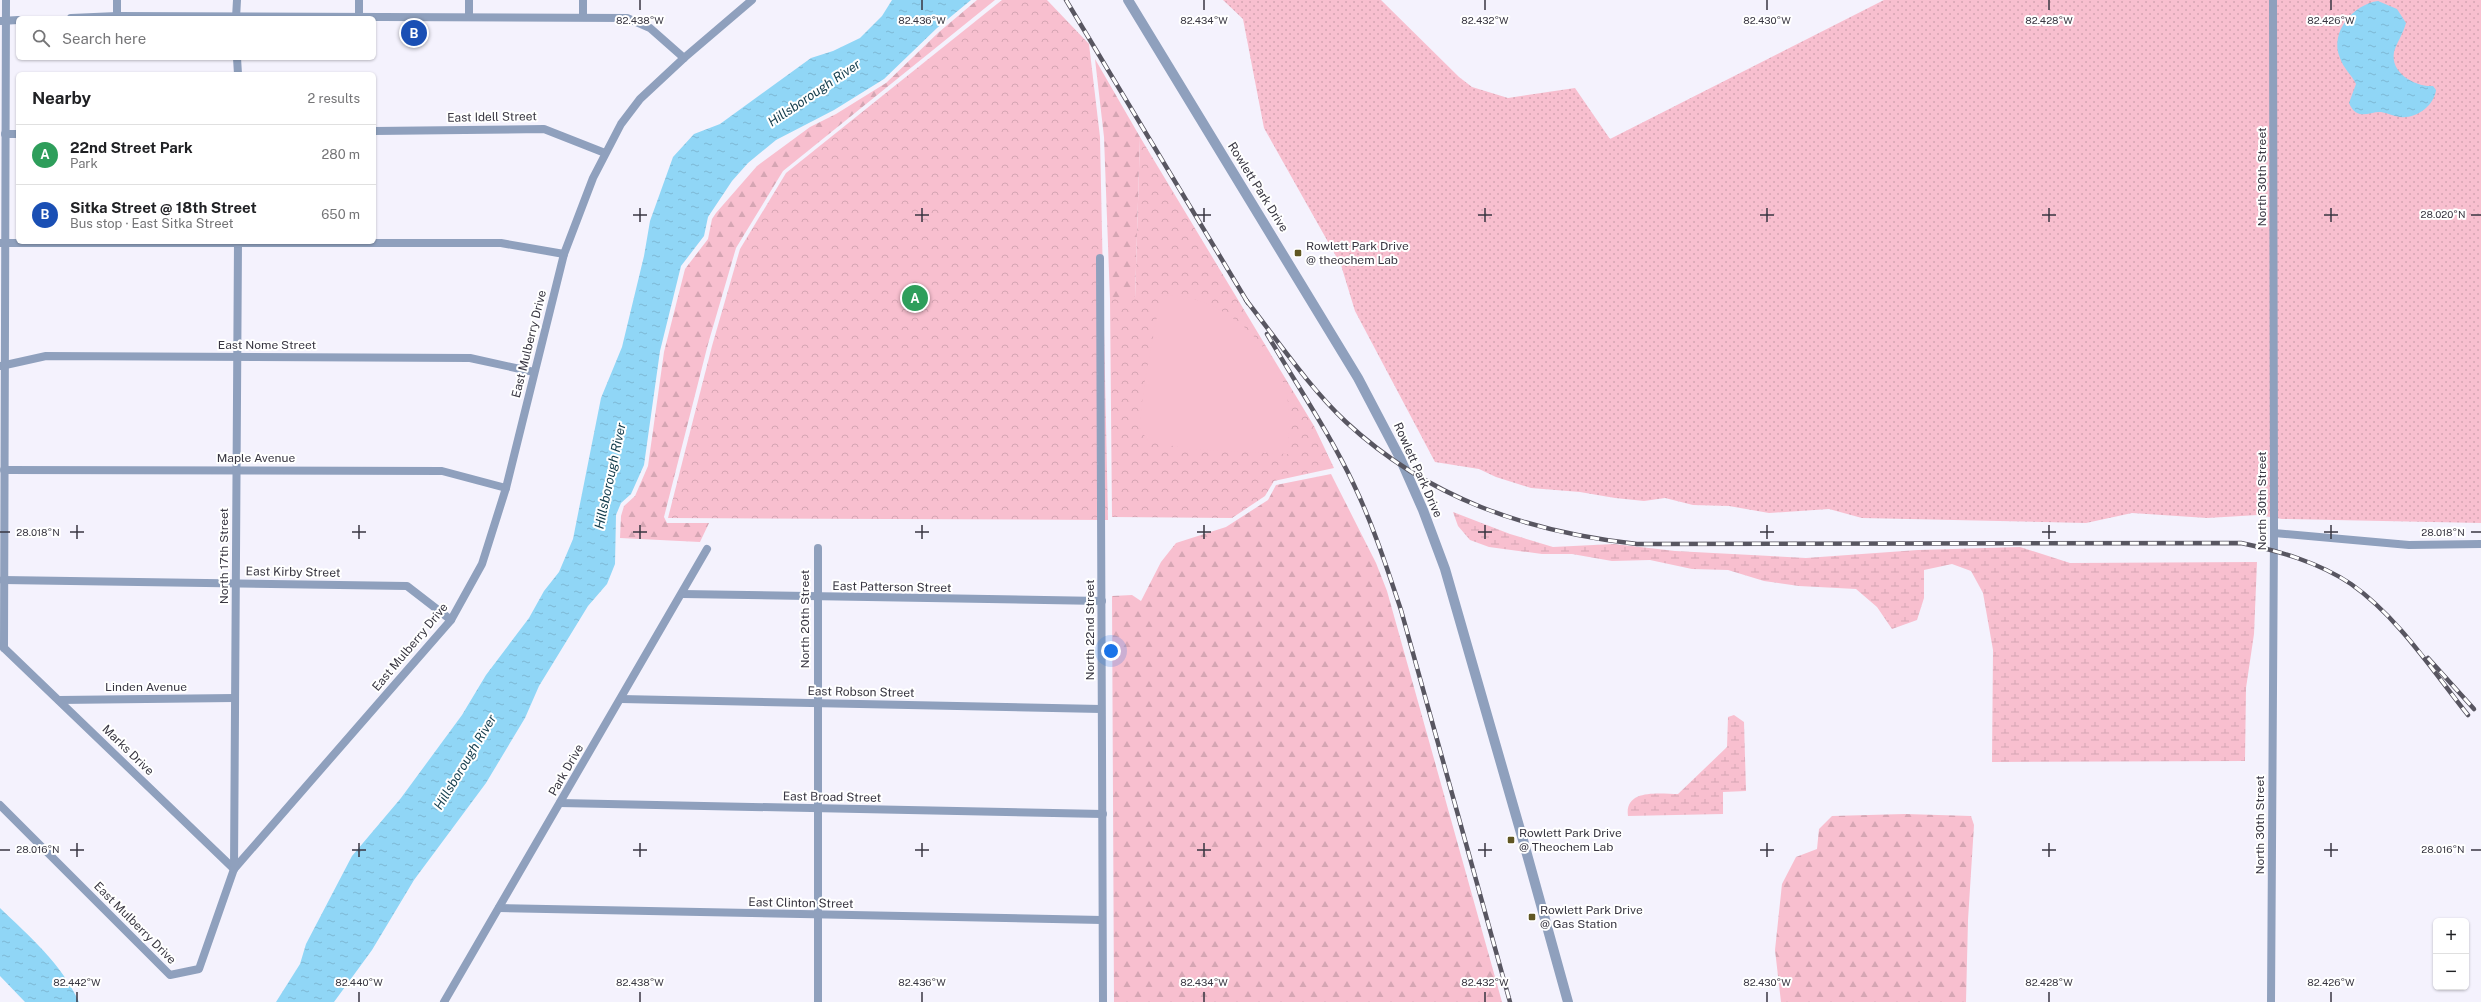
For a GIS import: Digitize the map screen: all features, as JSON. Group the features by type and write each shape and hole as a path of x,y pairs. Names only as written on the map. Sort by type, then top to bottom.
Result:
{"street":[{"path":"2,650 4,470 2,243 5,134 3,21 6,0"},
{"path":"117,0 117,16"},
{"path":"236,16 237,0"},
{"path":"359,0 359,16"},
{"path":"468,17 469,0"},
{"path":"583,0 583,17"},
{"name":"East Mulberry Drive","path":"0,805 170,975 199,970 234,869 451,620 482,564 506,488 564,254 593,178 621,124 640,99 684,58 752,0"},
{"name":"Rowlett Park Drive","path":"1128,0 1358,378 1400,458 1423,510 1445,569 1568,1002"},
{"name":"North 30th Street","path":"2271,1002 2274,533 2273,0"},
{"path":"376,16 627,18 650,28 684,58"},
{"path":"3,21 16,20"},
{"path":"237,60 238,72"},
{"name":"East Idell Street","path":"376,131 544,129 605,153"},
{"path":"5,134 16,134"},
{"path":"2,243 16,243"},
{"path":"376,243 500,243 564,254"},
{"name":"North 17th Street","path":"234,869 238,244"},
{"name":"North 22nd Street","path":"1100,258 1102,601 1101,709 1104,814 1102,920 1103,1002"},
{"name":"East Nome Street","path":"3,366 46,356 470,358 534,372"},
{"name":"Maple Avenue","path":"4,470 442,471 506,488"},
{"path":"2274,533 2409,545 2481,544"},
{"name":"North 20th Street","path":"818,548 818,1002"},
{"name":"Park Drive","path":"444,1002 707,549"},
{"name":"East Kirby Street","path":"3,580 407,586 451,620"},
{"name":"East Patterson Street","path":"682,594 817,598 1102,601"},
{"name":"Marks Drive","path":"2,650 59,700 234,869"},
{"name":"Linden Avenue","path":"59,700 234,698"},
{"name":"East Robson Street","path":"621,699 1101,709"},
{"name":"East Broad Street","path":"560,803 1104,814"},
{"name":"East Clinton Street","path":"499,908 1102,920"}],"green space":[{"path":"977,0 995,0 783,171 736,248 708,344 664,517 667,523 709,523 700,542 620,538 621,516 624,506 635,496 648,466 664,352 685,269 708,239 712,219 757,166 810,127 836,114 886,83 939,32"},
{"path":"1002,0 1047,0 1089,44 1100,137 1108,520 668,518 712,346 740,249 786,173"},
{"path":"1223,0 1381,0 1459,77 1472,87 1508,98 1575,88 1610,139 1884,0 2481,0 2481,523 2282,519 2258,515 2207,518 2132,513 2086,523 1862,518 1829,509 1769,513 1729,506 1693,505 1665,498 1644,501 1580,492 1531,488 1496,477 1479,469 1435,462 1355,311 1341,265 1264,128 1243,19"},
{"path":"1095,59 1140,137 1135,299 1110,299 1104,137"},
{"path":"1140,137 1314,426 1334,468 1274,481 1265,496 1232,518 1112,517 1110,299 1135,299"},
{"path":"1161,295 1194,299 1224,312 1250,332 1261,344 1279,372 1287,395 1289,412 1288,454 1188,449 1148,441 1139,427 1145,379"},
{"path":"1331,474 1376,563 1387,591 1502,1002 1114,1002 1112,596 1132,595 1141,601 1161,562 1176,543 1226,527 1268,500 1276,485"},
{"path":"1453,512 1510,534 1553,547 1614,544 1675,551 1806,558 1918,550 2020,547 2070,563 2257,562 2254,634 2246,688 2245,761 1992,762 1993,650 1983,593 1971,571 1952,564 1924,570 1924,598 1917,620 1892,629 1877,607 1856,589 1799,586 1764,581 1728,570 1692,569 1650,560 1612,561 1572,554 1542,554 1489,547 1470,540 1458,526"},
{"path":"1734,715 1744,722 1746,791 1723,792 1723,814 1628,816 1628,807 1632,801 1638,797 1645,794 1678,794 1727,747 1728,717"},
{"path":"1905,814 1971,816 1974,825 1968,920 1966,1002 1781,1002 1775,950 1782,884 1796,857 1817,849 1819,829 1832,816"}],"water":[{"name":"Hillsborough River","path":"892,0 971,0 937,28 884,79 834,110 776,140 748,163 732,181 708,217 704,236 681,266 660,351 644,465 631,494 621,503 616,515 615,564 607,584 588,606 539,686 525,718 486,783 414,880 372,950 334,1002 276,1002 300,964 306,944 352,856 401,798 462,715 486,675 529,618 544,591 559,572 573,539 601,398 622,347 644,256 650,221 673,157 694,134 720,124 811,58 833,51 860,38 882,16"},
{"path":"2378,1 2397,9 2406,23 2394,52 2396,66 2405,77 2419,84 2433,86 2436,90 2435,96 2428,106 2418,114 2412,116 2400,117 2381,112 2360,114 2352,109 2349,103 2356,84 2341,62 2337,48 2338,39 2341,29 2353,13 2369,3"},
{"path":"0,908 44,951 72,988 79,1002 25,1002 0,976"}],"railway":[{"path":"1066,0 1248,303"},
{"path":"1246,300 1319,394 1346,422 1378,449 1445,491 1481,507 1518,520 1557,531 1637,544 2241,543 2312,563 2351,584 2368,597 2399,628 2428,662 2468,715"},
{"path":"1267,334 1344,465 1361,500 1379,547 1401,610 1510,1002"},
{"path":"2428,658 2474,709"}],"place":[{"name":"Sitka Street @ 18th Street","path":"414,33"},
{"name":"Rowlett Park Drive @ theochem Lab","path":"1298,253"},
{"name":"22nd Street Park","path":"915,298"},
{"name":"Rowlett Park Drive @ Theochem Lab","path":"1511,840"},
{"name":"Rowlett Park Drive @ Gas Station","path":"1532,917"}]}
